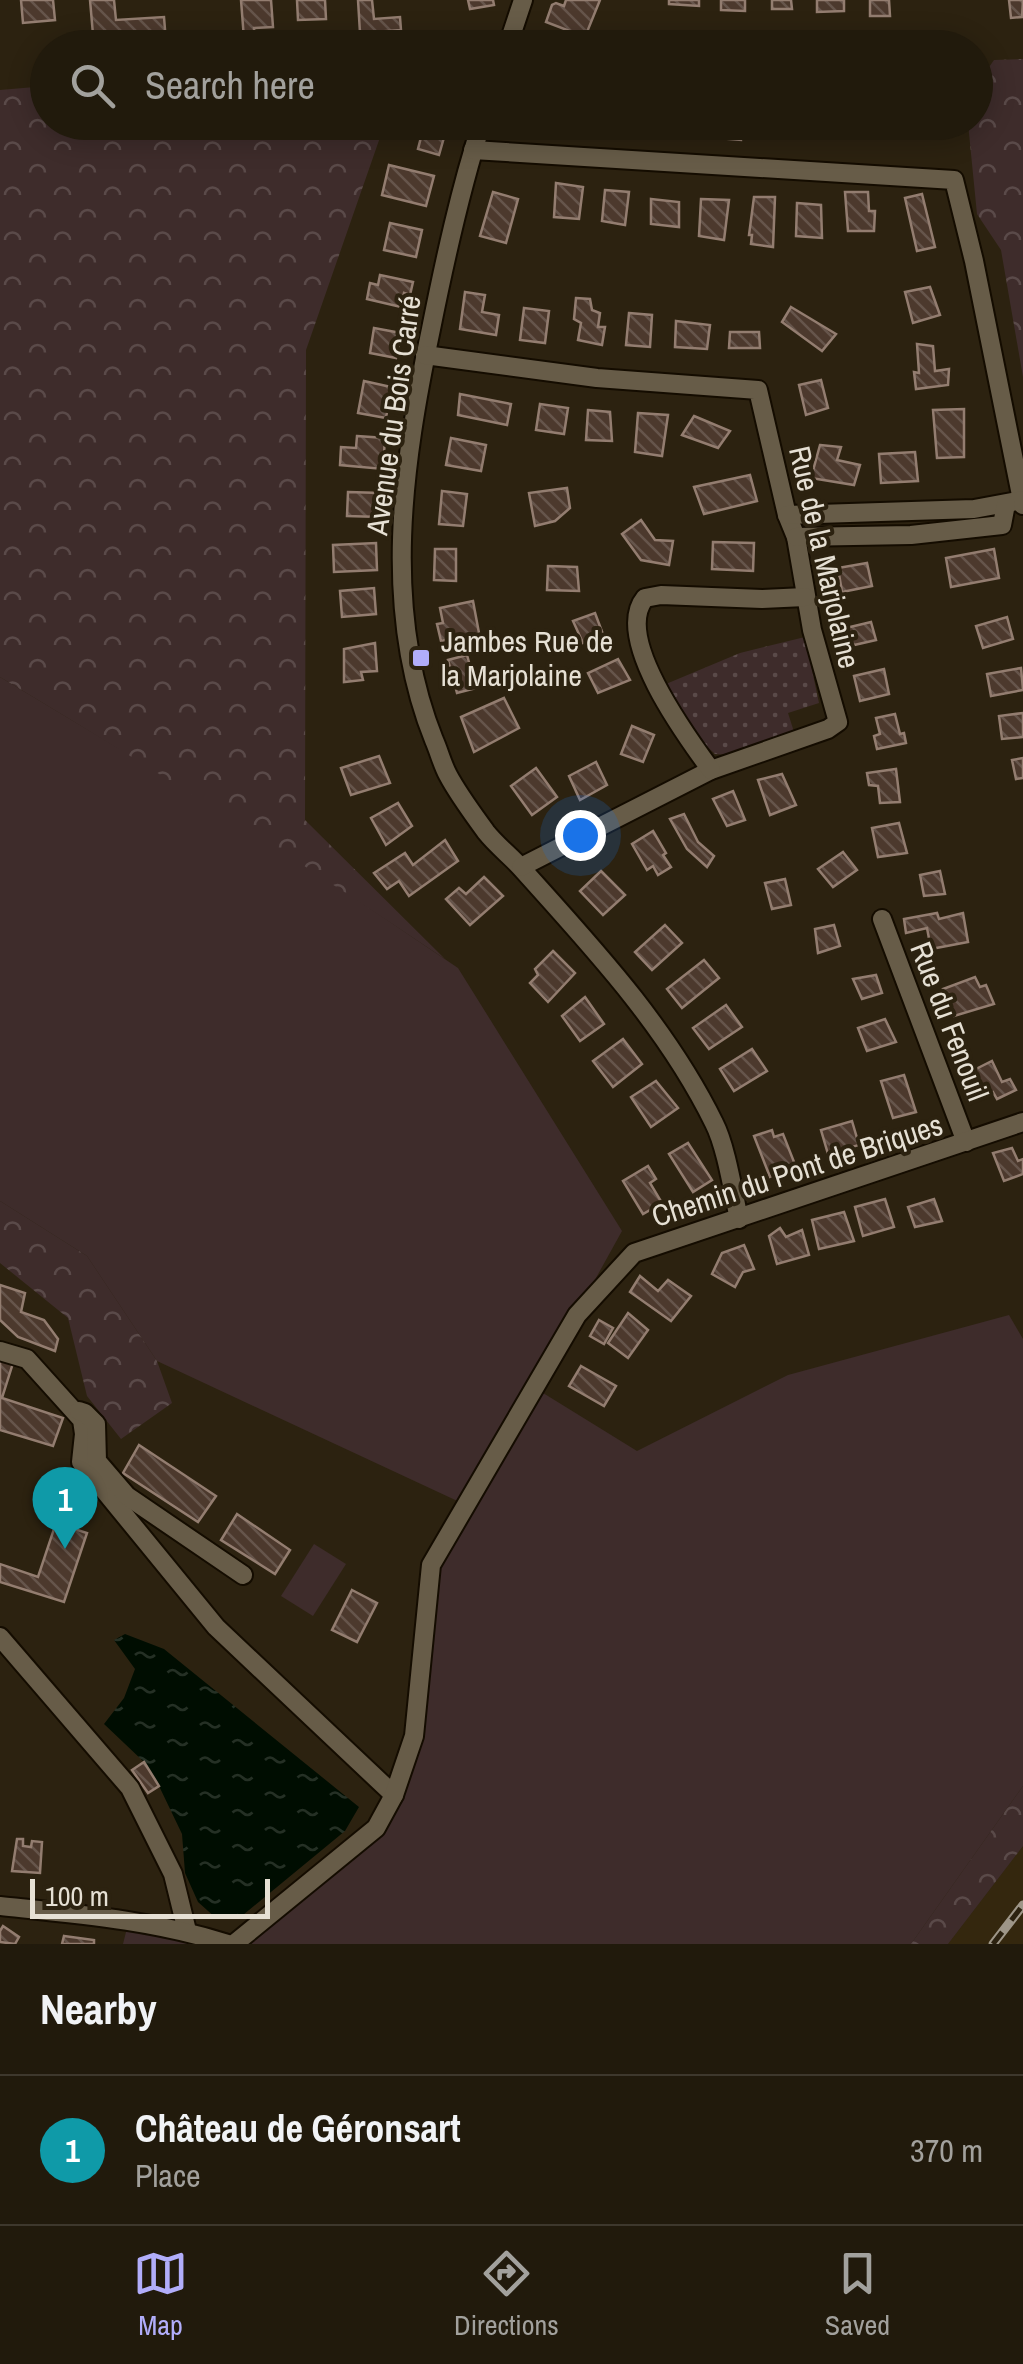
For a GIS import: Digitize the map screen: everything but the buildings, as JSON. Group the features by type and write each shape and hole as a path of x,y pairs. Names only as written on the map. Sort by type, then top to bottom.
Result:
{"street":[{"path":"513,30 523,0"},
{"name":"Avenue du Bois Carré","path":"476,140 445,256 406,479 400,568 407,643 423,712 448,775 488,834 615,972 667,1043 716,1127 739,1219"},
{"path":"473,150 954,180 974,261 1018,502 1002,525 911,536 796,537"},
{"name":"Rue de la Marjolaine","path":"425,355 596,378 758,390 838,722 712,770 521,867"},
{"path":"787,514 974,509 1018,502"},
{"path":"712,770 656,688 641,646 635,618 638,606 645,598 662,595 762,600 805,597"},
{"name":"Rue du Fenouil","path":"882,919 966,1142"},
{"name":"Chemin du Pont de Briques","path":"231,1944 376,1828 394,1794 414,1736 430,1565 576,1315 634,1253 1023,1122"},
{"path":"0,1351 28,1359 74,1409 82,1420 82,1462 216,1627 394,1794"},
{"path":"74,1409 96,1424 97,1461 128,1496 243,1574"},
{"path":"0,1637 130,1788 172,1874 187,1931"},
{"path":"0,1906 130,1920 231,1944"}],"shaded area":[{"path":"1023,1846 1023,1944 948,1944"}],"green space":[{"path":"1023,59 1023,377 1001,250 977,214 970,140 993,140 994,60"},
{"path":"30,87 30,140 379,140 306,350 305,820 445,959 224,815 0,677 0,90"},
{"path":"805,637 819,703 788,713 794,732 729,755 715,754 697,737 666,684 740,653"},
{"path":"0,677 248,826 458,968 622,1231 535,1388 637,1451 788,1375 1009,1315 1023,1339 1023,1786 911,1944 234,1944 376,1828 414,1736 431,1565 466,1505 157,1361 87,1256 0,1201"},
{"path":"0,1201 87,1256 157,1361 172,1403 121,1439 87,1396 68,1318 0,1263"},
{"path":"314,1544 346,1564 313,1616 281,1596"},
{"path":"1023,1786 1023,1846 948,1944 911,1944"},
{"path":"129,1920 228,1944 123,1944"}],"water":[{"path":"125,1634 164,1649 359,1807 345,1831 243,1915 217,1919 198,1902 185,1873 182,1834 159,1786 144,1762 104,1724 124,1698 135,1669 114,1640"}],"railway":[{"path":"993,1944 1023,1905"}],"place":[{"name":"Jambes Rue de la Marjolaine","path":"421,658"},
{"name":"Château de Géronsart","path":"65,1549"}]}
